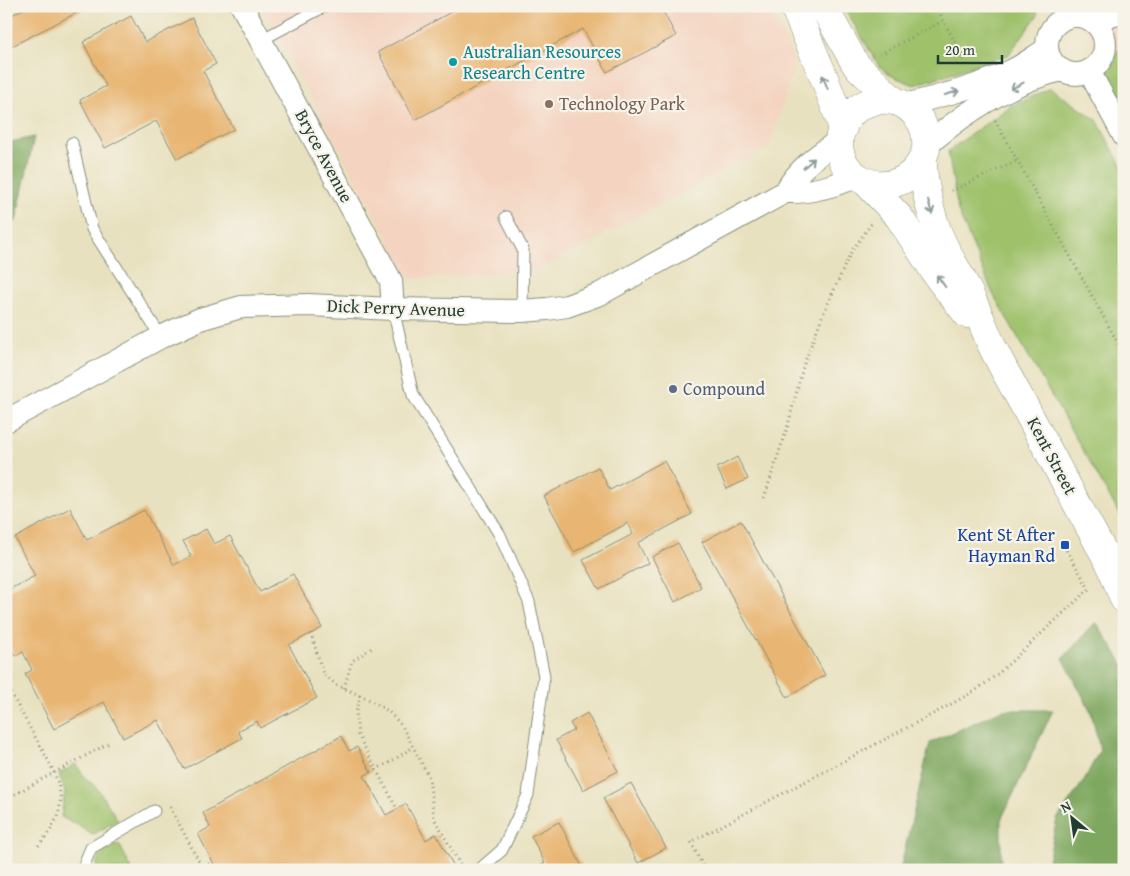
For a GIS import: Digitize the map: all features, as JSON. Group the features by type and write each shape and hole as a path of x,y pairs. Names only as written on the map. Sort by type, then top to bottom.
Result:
{"main road":[{"path":"794,6 825,80 841,134"},
{"path":"823,6 856,66 899,103 915,113 922,123 926,134 925,152 911,175 900,182 886,186 861,179 844,161 840,147 841,134 849,116 863,104 881,99 899,103"},
{"name":"Kent Street","path":"925,152 928,201 937,229 968,291 992,346 1117,573 1124,599"},
{"name":"Kent Street","path":"861,179 899,217 940,280 992,346"}],"street":[{"name":"Bryce Avenue","path":"242,6 391,281 393,309"},
{"path":"1058,13 1088,17 1103,32 1115,39 1101,60 1089,71 1075,74 1062,70 1052,62 1047,49 1047,40 1058,13"},
{"path":"1095,22 1106,17 1124,13"},
{"path":"925,152 981,94 1012,70 1047,49"},
{"path":"899,103 953,93 981,94 1062,70"},
{"path":"1089,71 1124,136"},
{"name":"Dick Perry Avenue","path":"785,192 793,178 841,134"},
{"name":"Dick Perry Avenue","path":"6,421 161,337 200,319 241,307 308,304 393,309 522,311 566,306 600,294 785,192 802,192 861,179"}],"lane":[{"path":"261,40 325,6"},
{"path":"72,143 92,230 161,337"},
{"path":"506,217 523,250 522,311"},
{"path":"393,309 413,395 500,535 529,602 544,676 528,794 502,850 479,870"},
{"path":"85,870 85,862 91,848 113,833 154,811"}],"path":[{"path":"936,6 981,94 1124,354"},
{"path":"856,66 943,21"},
{"path":"764,498 788,425 803,367 821,319 851,252 871,223"},
{"path":"705,870 691,842 948,706 978,689 1000,672 1089,589 1066,549"},
{"path":"311,633 323,674 337,685 360,695 388,711 402,726 429,777 434,818 463,870"},
{"path":"344,688 352,662 372,648"},
{"path":"6,684 55,773 59,785 60,804 57,818 50,832 38,846"},
{"path":"360,695 356,712 358,735 373,771 397,809"},
{"path":"6,799 112,742"},
{"path":"373,771 413,747"},
{"path":"168,803 202,868 213,862"}],"shaded area":[{"name":"Technology Park","path":"261,6 769,6 795,62 770,147 537,270 410,279"},
{"path":"1073,6 1124,6 1124,99 1075,10"}],"green space":[{"path":"843,6 1035,6 1038,15 1008,55 914,85 892,76 879,66"},
{"path":"1124,44 1124,115 1108,86 1109,61"},
{"path":"1050,88 1097,120 1124,171 1124,522 993,294 958,211 948,151 1009,107"},
{"path":"34,137 16,221 6,226 6,143"},
{"path":"1096,622 1124,665 1124,870 1046,870 1057,819 1083,782 1100,750 1091,712 1063,658"},
{"path":"1002,710 1053,710 1001,820 1001,870 900,870 930,743"},
{"path":"76,764 85,778 97,788 118,820 92,835 78,825 61,817 65,792 59,774"},
{"path":"119,844 132,870 97,870 99,856"}],"building":[{"path":"29,6 90,6 12,46 6,35 6,18"},
{"name":"Australian Resources Research Centre","path":"462,6 660,6 676,36 607,72 583,29 415,120 378,52"},
{"path":"131,16 145,42 192,18 216,64 203,71 234,129 177,159 156,121 105,148 80,100 106,86 83,42"},
{"path":"737,457 748,479 727,489 717,468"},
{"path":"664,461 692,514 638,543 648,563 599,589 583,560 633,534 628,523 574,552 544,496 598,467 610,490"},
{"path":"70,508 87,540 144,510 174,565 191,556 183,541 206,529 214,544 230,536 260,592 293,574 322,628 289,645 317,698 260,728 257,721 238,731 242,738 184,769 158,720 123,738 104,702 54,729 25,674 32,670 23,652 15,656 6,639 6,591 35,576 15,538"},
{"path":"741,521 825,675 787,697 702,542"},
{"path":"678,543 701,587 675,602 652,557"},
{"path":"587,713 618,771 583,790 556,740 574,730 570,723"},
{"path":"341,736 349,751 357,747 371,772 364,776 386,815 406,804 426,840 436,834 456,870 217,870 198,834 210,827 203,813"},
{"path":"631,783 666,848 638,863 603,798"},
{"path":"559,822 584,870 532,870 545,863 531,836"}],"place":[{"name":"Australian Resources Research Centre","path":"453,62"},
{"name":"Technology Park","path":"549,104"},
{"name":"Compound","path":"673,389"},
{"name":"Kent St After Hayman Rd","path":"1065,545"}]}
